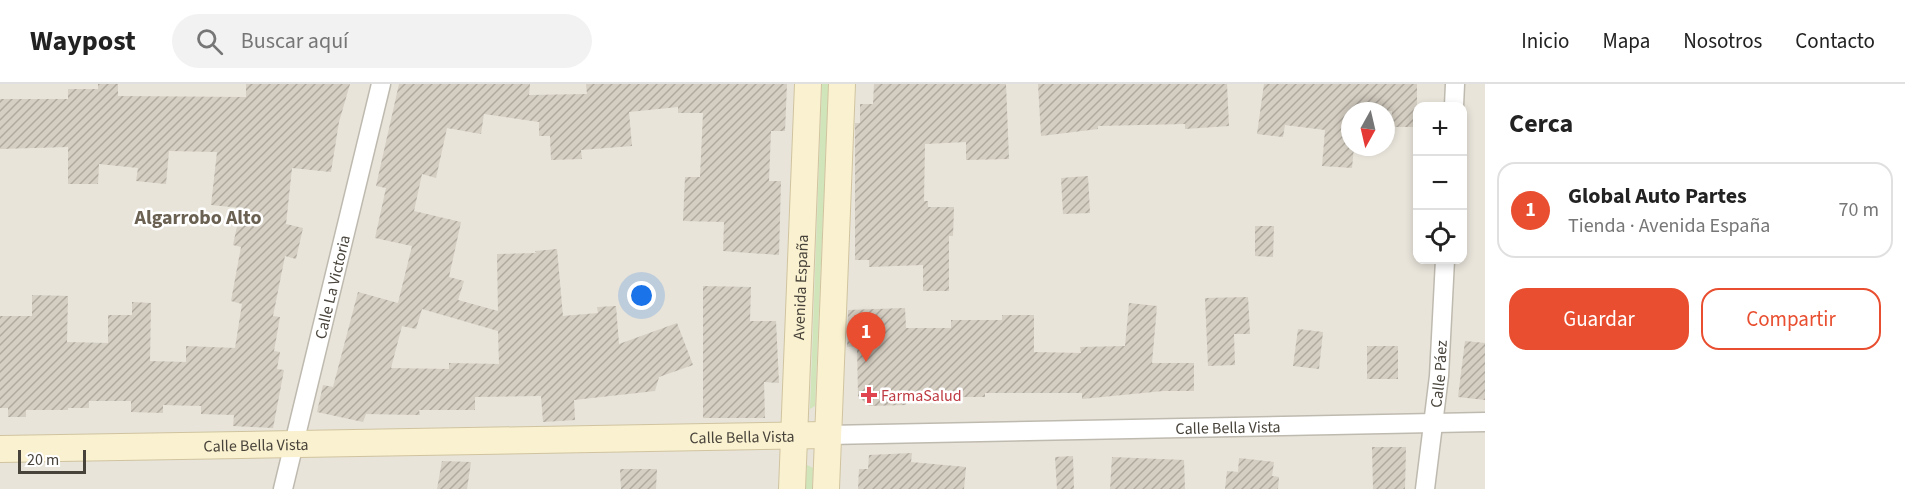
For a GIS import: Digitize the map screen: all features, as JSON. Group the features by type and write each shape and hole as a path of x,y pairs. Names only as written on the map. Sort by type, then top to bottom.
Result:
{"street":[{"name":"Calle La Victoria","path":"283,489 381,84"},
{"name":"Avenida España","path":"792,489 808,84"},
{"name":"Avenida España","path":"826,489 842,84"},
{"path":"1454,102 1455,84"},
{"name":"Calle Páez","path":"1425,489 1434,422 1446,264"},
{"name":"Calle Bella Vista","path":"0,449 1485,422"}],"shaded area":[{"path":"0,84 1485,84 1485,489 0,489"}],"green space":[{"path":"822,84 829,84 815,406 810,409"},
{"path":"807,465 813,468 812,489 805,489"}],"building":[{"path":"98,84 118,84 118,96 246,97 246,84 350,84 339,122 331,172 292,168 286,224 303,228 296,259 285,256 273,316 280,317 274,351 280,352 277,369 284,370 273,428 233,426 234,415 201,414 201,406 163,405 163,413 131,412 131,401 89,401 89,408 26,410 26,417 8,417 8,408 0,408 0,316 32,316 32,295 68,296 67,342 108,343 108,315 132,315 132,302 151,303 150,361 186,362 186,346 235,348 242,304 231,301 241,247 233,245 241,208 211,205 217,152 169,151 166,184 136,181 138,168 99,164 98,184 68,184 68,147 0,149 0,99 68,99 68,89 98,89"},
{"path":"399,84 530,84 529,95 587,94 586,84 787,84 785,131 771,131 769,181 781,181 779,255 723,251 724,222 683,221 685,177 700,177 703,113 678,113 678,107 629,112 632,146 581,150 582,159 551,160 550,136 539,136 539,122 484,114 481,134 447,128 436,178 422,174 414,211 461,222 449,277 464,281 458,300 498,311 497,254 536,253 535,251 557,249 563,316 598,313 597,307 616,306 619,344 677,323 693,365 659,377 655,391 574,400 575,420 543,422 541,396 475,397 475,410 419,410 420,415 366,414 363,422 317,412 323,385 333,387 358,292 398,303 412,246 375,238 386,188 376,186","holes":["422,309 498,331 499,364 449,363 449,369 391,368 402,326 416,329"]},
{"path":"874,84 1006,84 1009,159 966,160 966,142 925,144 924,201 928,201 928,207 954,207 953,236 949,236 949,291 923,291 923,265 869,267 869,260 855,260 855,123 860,123 860,104 873,104"},
{"path":"1038,84 1227,84 1229,126 1185,129 1185,124 1098,126 1098,129 1041,136"},
{"path":"1264,84 1417,84 1417,102 1413,102 1413,127 1395,127 1395,102 1341,102 1341,156 1353,156 1352,168 1322,166 1325,130 1285,125 1283,137 1257,134"},
{"path":"1088,176 1090,213 1063,214 1061,178"},
{"path":"1255,226 1274,226 1273,257 1255,256"},
{"path":"703,286 751,287 750,321 776,321 779,383 764,382 765,418 703,418"},
{"path":"1248,297 1250,334 1234,334 1235,365 1208,366 1205,298"},
{"path":"1129,303 1157,306 1152,363 1194,363 1194,391 1163,391 1082,399 1082,393 985,393 985,397 906,399 906,405 869,406 858,396 857,346 847,347 848,310 905,308 906,328 951,328 951,320 1002,320 1002,315 1034,315 1034,352 1081,353 1080,347 1125,346"},
{"path":"1298,329 1323,332 1319,369 1293,366"},
{"path":"1465,341 1485,343 1485,400 1458,397"},
{"path":"1367,346 1398,346 1398,379 1367,379"},
{"path":"1372,447 1406,447 1405,489 1373,489"},
{"path":"912,453 911,462 966,467 964,489 858,489 859,469 868,469 869,455"},
{"path":"1073,456 1074,489 1057,489 1055,457"},
{"path":"1112,457 1184,460 1185,489 1110,489"},
{"path":"1239,458 1274,462 1272,476 1279,477 1278,489 1225,489 1227,471 1238,472"},
{"path":"442,461 471,462 467,489 437,489"},
{"path":"620,469 657,469 656,489 621,489"}],"place":[{"name":"Global Auto Partes","path":"866,362"},
{"name":"FarmaSalud","path":"869,395"}],"district":[{"name":"Algarrobo Alto","path":"198,217"}]}
